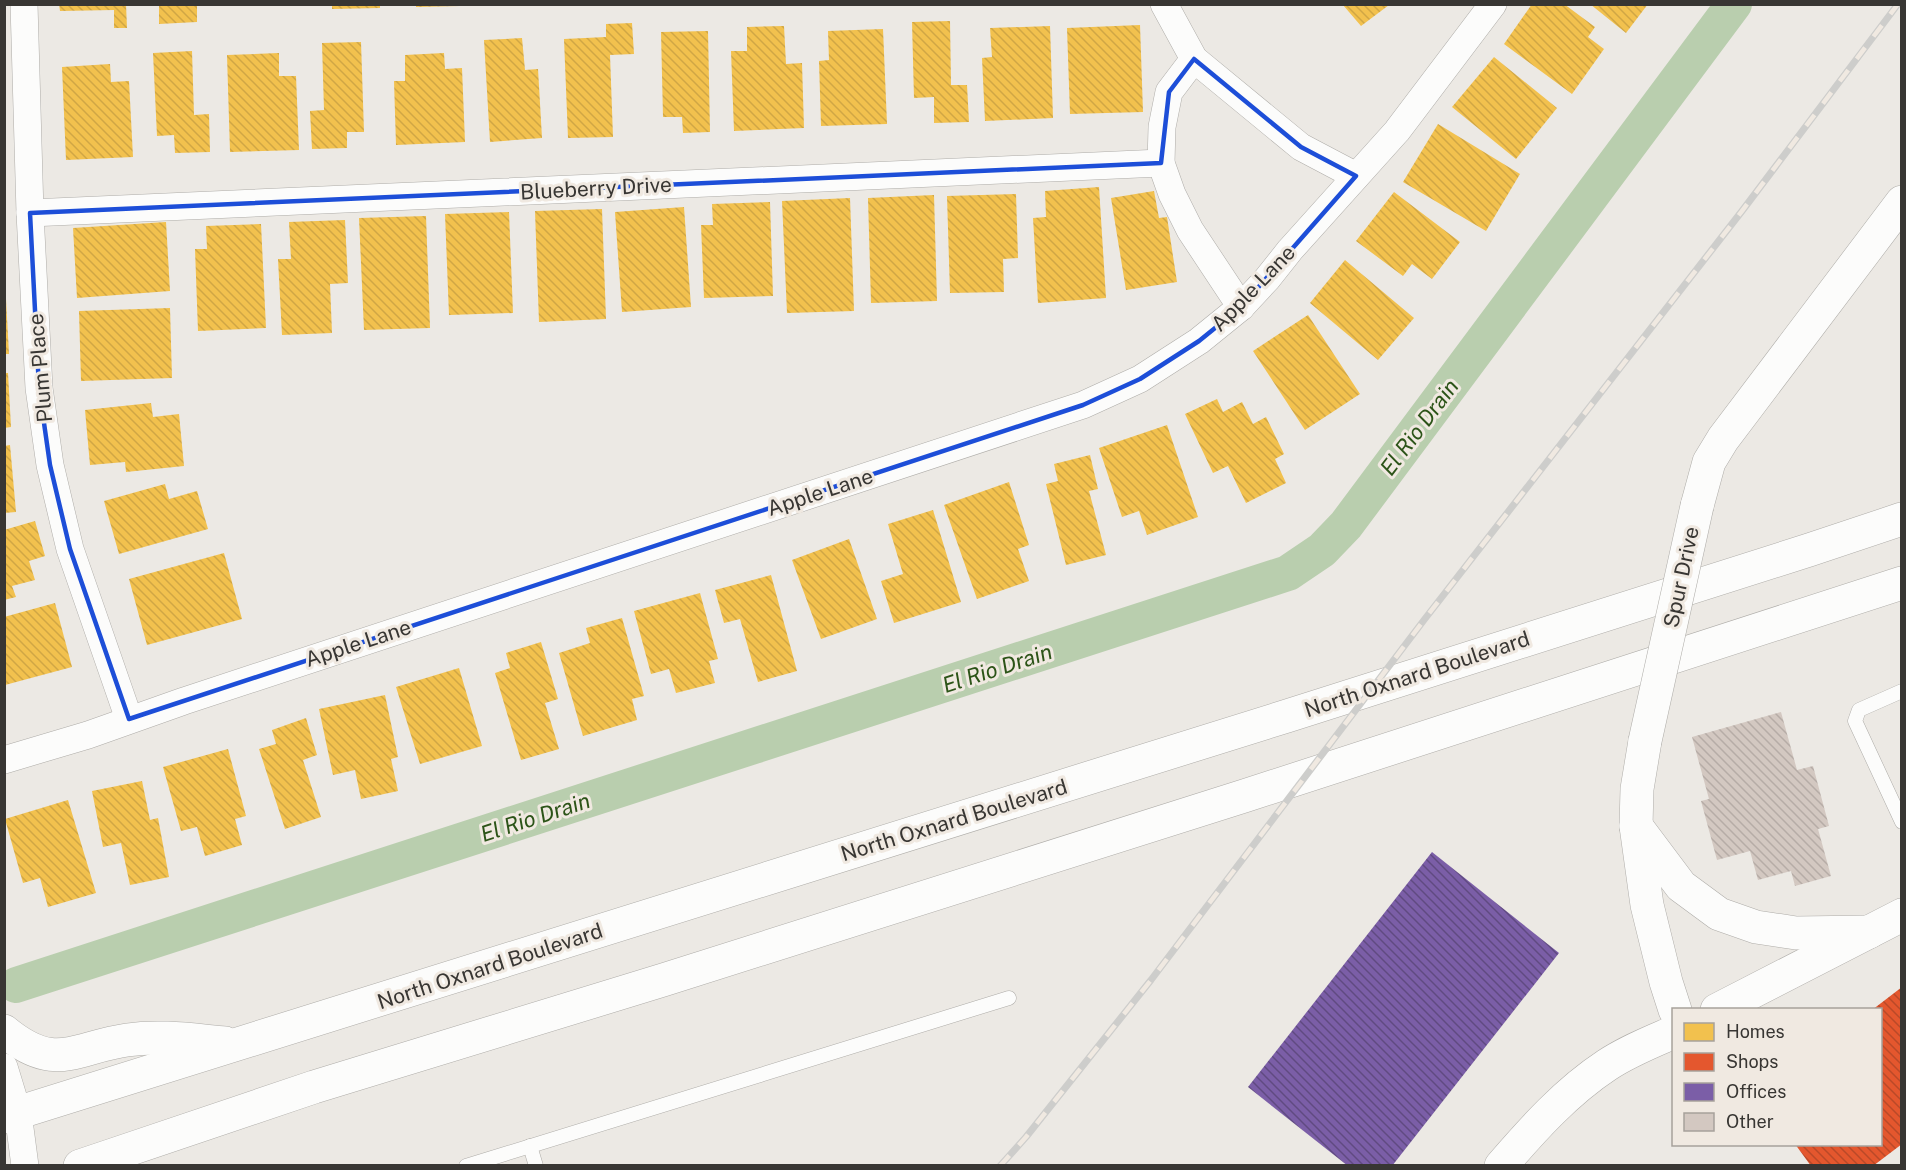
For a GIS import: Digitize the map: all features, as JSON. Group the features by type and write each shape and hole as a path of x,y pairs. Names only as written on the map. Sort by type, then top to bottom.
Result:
{"main road":[{"name":"Spur Drive","path":"1674,1008 1647,905 1636,826 1637,789 1645,741 1696,506 1709,462 1723,439 1902,202"},
{"name":"North Oxnard Boulevard","path":"9,1124 238,1045 1298,712 1902,519"},
{"path":"80,1166 314,1087 663,980 1255,793 1902,583"},
{"path":"1636,826 1681,886 1719,914 1756,927 1796,933 1869,932"},
{"path":"1722,1008 1902,915"},
{"path":"4,1031 39,1053 65,1056 127,1040 174,1037 238,1045"},
{"path":"1500,1166 1536,1125 1573,1091 1607,1065 1672,1033"}],"street":[{"name":"Plum Place","path":"24,4 30,213 39,388 50,465 70,549 129,719"},
{"path":"1164,4 1194,59 1301,147 1356,176"},
{"name":"Apple Lane","path":"4,760 88,735 129,719 1083,405 1140,379 1199,341 1241,307 1397,132 1493,4"},
{"path":"1194,59 1169,92 1162,127 1161,163 1172,194 1190,230 1241,307"},
{"name":"Blueberry Drive","path":"30,213 1161,163"},
{"path":"4,1066 9,1124 17,1166"},
{"path":"9,1124 25,1166"}],"lane":[{"path":"1902,691 1859,710 1855,721 1895,793 1902,822"},
{"path":"466,1166 1009,998"},
{"path":"530,1146 536,1166"}],"highlighted area":[{"path":"1194,59 1301,147 1356,176 1241,307 1199,341 1140,379 1083,405 129,719 70,549 50,465 39,388 30,213 1161,163 1169,92"}],"building: Homes":[{"path":"59,4 126,4 127,28 114,28 114,10 60,11"},
{"path":"159,4 197,4 197,22 159,24"},
{"path":"332,4 380,4 380,8 332,9"},
{"path":"416,4 460,4 460,6 416,7"},
{"path":"1532,4 1564,4 1595,27 1588,37 1604,49 1572,94 1504,44"},
{"path":"1590,4 1648,4 1626,33"},
{"path":"1343,5 1389,5 1361,26"},
{"path":"950,21 951,85 967,85 969,122 934,123 934,97 914,98 912,22"},
{"path":"632,23 634,54 610,55 613,137 568,138 564,39 606,37 606,24"},
{"path":"1140,25 1143,112 1070,114 1067,28"},
{"path":"784,26 786,64 802,63 804,128 734,131 731,51 747,51 747,27"},
{"path":"1050,26 1053,118 985,121 982,58 992,57 990,28"},
{"path":"883,29 887,124 821,126 819,61 829,60 828,31"},
{"path":"708,31 710,132 683,133 682,117 663,117 661,32"},
{"path":"522,38 525,70 538,69 542,138 490,142 484,40"},
{"path":"361,42 364,132 347,132 347,148 312,149 310,111 324,110 322,43"},
{"path":"192,51 194,115 209,114 210,152 175,153 174,135 157,136 153,53"},
{"path":"279,53 279,76 296,76 299,150 230,152 227,55"},
{"path":"444,53 445,69 462,68 465,142 396,145 394,81 405,81 405,55"},
{"path":"1494,57 1557,108 1516,159 1452,107"},
{"path":"110,64 111,82 129,81 133,157 66,160 62,67"},
{"path":"1438,124 1520,174 1486,231 1403,182"},
{"path":"1099,187 1106,298 1038,303 1033,218 1046,217 1045,191"},
{"path":"1154,191 1159,218 1167,217 1177,282 1126,290 1111,198"},
{"path":"1394,192 1460,242 1432,279 1412,264 1403,276 1356,241"},
{"path":"1016,194 1018,258 1003,259 1004,292 950,293 947,196"},
{"path":"934,195 937,301 871,303 868,198"},
{"path":"850,198 854,311 787,313 782,201"},
{"path":"770,202 773,296 704,298 701,225 713,225 712,204"},
{"path":"684,207 691,307 622,312 615,212"},
{"path":"602,209 606,319 539,322 535,211"},
{"path":"509,212 513,313 449,315 445,214"},
{"path":"426,216 430,328 364,330 359,218"},
{"path":"345,220 348,283 330,284 332,333 282,335 278,259 291,259 289,222"},
{"path":"166,222 170,291 77,298 73,228"},
{"path":"261,224 266,328 198,331 195,249 207,249 206,226"},
{"path":"1345,260 1414,318 1378,360 1310,303"},
{"path":"4,299 6,299 9,354 4,354"},
{"path":"170,308 172,378 81,381 79,311"},
{"path":"1308,315 1360,394 1305,430 1253,351"},
{"path":"4,373 8,373 11,427 4,428"},
{"path":"1217,399 1223,412 1242,402 1253,424 1266,417 1284,454 1275,459 1286,483 1246,503 1228,466 1213,473 1185,414"},
{"path":"151,403 153,417 179,414 184,466 126,472 125,462 90,465 85,410"},
{"path":"1167,425 1198,517 1147,535 1139,511 1122,517 1099,448"},
{"path":"10,445 16,512 4,513 4,446"},
{"path":"1090,455 1098,489 1089,491 1106,555 1066,565 1046,484 1058,481 1054,464"},
{"path":"1009,482 1029,545 1018,549 1029,581 977,599 944,505"},
{"path":"165,484 169,499 197,491 208,529 119,554 104,501"},
{"path":"933,510 961,602 894,623 881,581 903,574 888,524"},
{"path":"35,521 45,556 29,561 35,580 12,586 16,597 4,600 4,530"},
{"path":"849,539 877,619 821,639 792,560"},
{"path":"224,553 242,619 147,645 129,579"},
{"path":"771,575 797,671 758,682 740,619 724,623 715,590"},
{"path":"700,593 718,659 709,661 715,683 676,693 669,669 651,674 634,611"},
{"path":"55,603 72,667 5,685 4,617"},
{"path":"622,618 644,696 632,699 637,720 583,736 559,653 590,643 586,628"},
{"path":"541,642 558,699 545,703 559,749 521,760 495,673 510,668 506,653"},
{"path":"459,668 482,746 420,764 396,687"},
{"path":"385,695 398,757 391,759 398,791 361,799 355,770 333,775 319,709"},
{"path":"306,718 317,755 303,760 321,817 285,829 259,749 276,744 272,730"},
{"path":"228,749 246,816 235,819 242,845 205,856 197,827 181,831 163,767"},
{"path":"142,781 150,820 158,818 169,877 130,885 121,843 103,847 92,791"},
{"path":"68,800 96,893 48,907 40,878 23,883 5,819"}],"building: Shops":[{"path":"1902,987 1902,1144 1873,1166 1811,1166 1796,1146 1882,1146 1882,1008 1875,1008"}],"building: Offices":[{"path":"1432,852 1559,953 1392,1166 1348,1166 1248,1087"}],"building: Other":[{"path":"1781,712 1797,770 1813,766 1829,826 1818,829 1831,876 1795,886 1791,871 1758,880 1750,851 1717,860 1701,801 1709,799 1692,737"}],"waterway":[{"name":"El Rio Drain","path":"16,985 1288,573 1322,550 1346,525 1734,4"}],"railway":[{"path":"1000,1166 1026,1137 1151,980 1424,620 1742,211 1898,4"}]}
